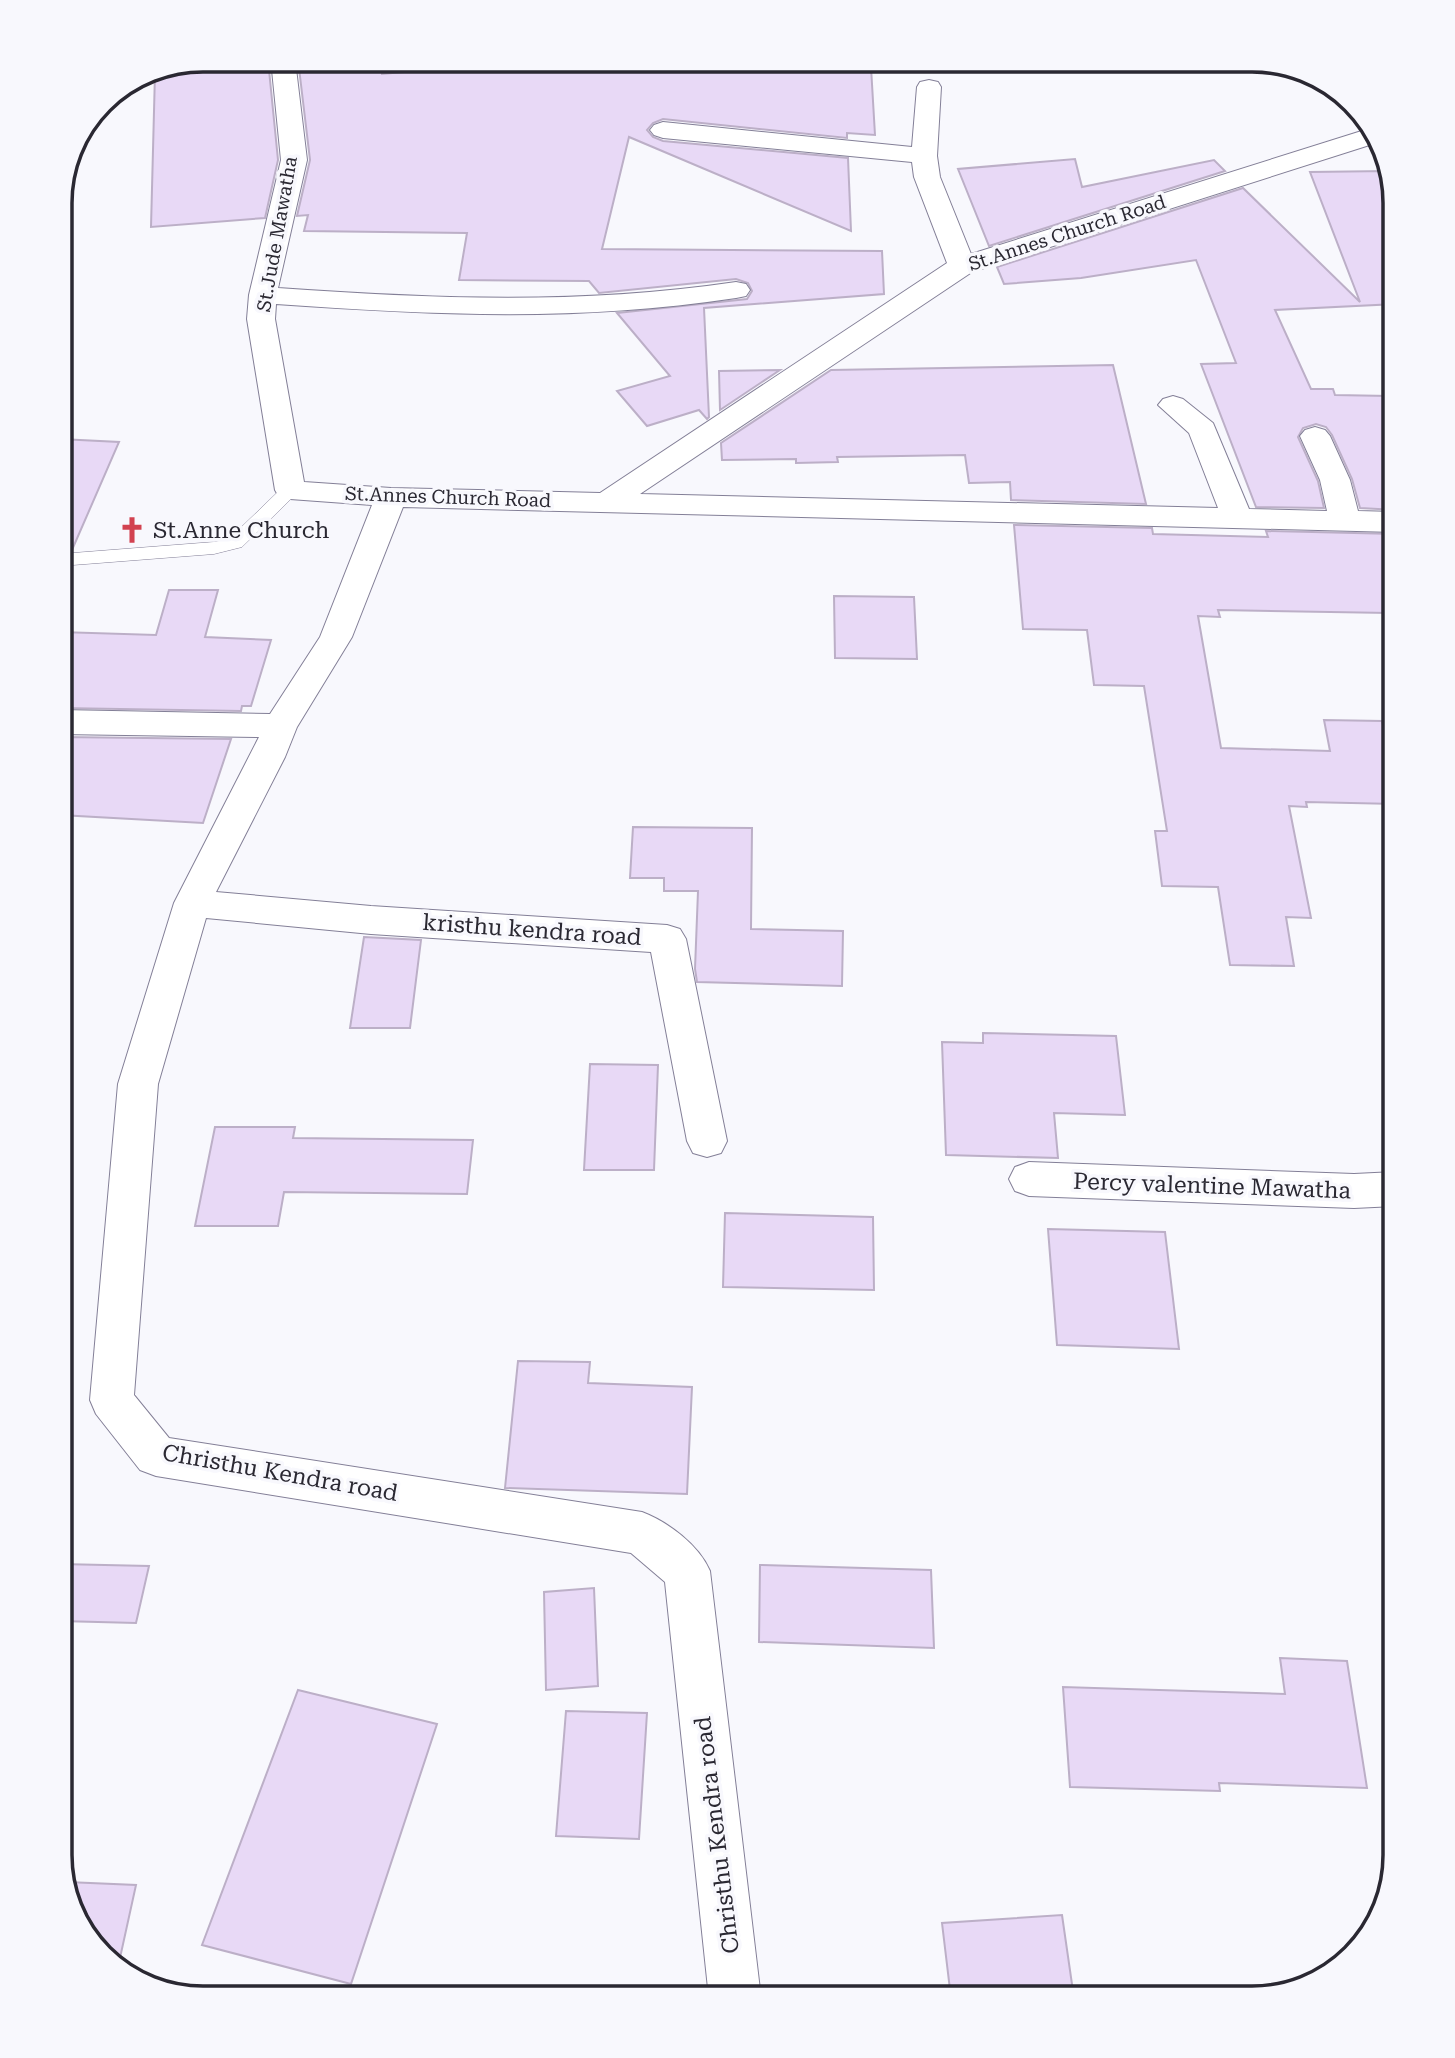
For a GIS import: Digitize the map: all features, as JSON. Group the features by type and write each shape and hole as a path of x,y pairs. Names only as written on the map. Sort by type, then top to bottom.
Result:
{"street":[{"name":"St.Jude Mawatha","path":"284,72 294,160 263,295 261,319 290,490"},
{"path":"929,87 924,156 927,177 962,266"},
{"path":"663,130 924,156"},
{"name":"St.Annes Church Road","path":"607,502 962,266 1366,137"},
{"path":"263,295 489,307 652,302 736,290"},
{"path":"1172,405 1203,429 1215,466 1238,518"},
{"path":"1315,436 1335,480 1345,521"},
{"name":"St.Annes Church Road","path":"290,490 391,497 1383,522"},
{"name":"Christhu Kendra road","path":"391,497 336,637 280,726 268,757 192,903 138,1084 112,1400 156,1456 642,1533 687,1572 734,1986"},
{"path":"72,722 280,726"},
{"name":"kristhu kendra road","path":"192,903 371,920 667,939 707,1141"},
{"name":"Percy valentine Mawatha","path":"1029,1180 1354,1191 1383,1190"}],"lane":[{"path":"72,559 214,548 235,543 290,490"}],"building":[{"path":"269,72 278,160 265,218 151,227 155,81 186,73"},
{"path":"299,72 871,72 875,135 847,133 847,138 663,119 653,123 647,130 653,137 663,141 848,158 851,231 629,137 602,249 882,251 884,294 704,308 709,417 707,419 699,410 647,426 617,391 670,376 617,313 747,299 752,291 748,283 736,279 599,293 589,281 459,280 467,233 304,231 308,215 297,216 310,160"},
{"path":"1075,159 1082,187 1214,160 1225,171 989,246 958,169"},
{"path":"1379,171 1383,203 1383,305 1275,310 1311,389 1333,389 1335,395 1383,396 1383,509 1360,508 1352,479 1332,435 1326,427 1316,424 1303,428 1298,437 1318,481 1324,508 1256,507 1201,364 1236,363 1196,260 1081,278 1004,284 997,267 1243,188 1360,302 1310,172"},
{"path":"1113,365 1146,504 1011,500 1010,482 969,483 965,455 837,457 838,462 796,463 796,459 722,460 721,443 831,370"},
{"path":"780,370 720,410 719,371"},
{"path":"72,440 119,442 72,550"},
{"path":"1014,525 1152,528 1153,534 1268,537 1266,531 1383,534 1383,613 1218,610 1220,617 1198,616 1221,748 1330,751 1324,720 1382,721 1383,804 1306,802 1307,807 1289,806 1311,918 1286,917 1294,966 1230,965 1218,887 1162,886 1155,831 1167,831 1144,686 1094,685 1087,630 1023,629"},
{"path":"169,590 218,590 205,637 271,640 251,706 242,706 241,711 72,708 72,632 156,635"},
{"path":"834,596 914,597 917,659 835,658"},
{"path":"72,737 231,739 203,823 72,816"},
{"path":"633,827 752,828 751,929 843,931 842,986 697,982 695,969 698,891 664,891 664,878 630,878"},
{"path":"364,937 421,940 410,1028 350,1028"},
{"path":"983,1033 1116,1036 1125,1115 1054,1113 1058,1158 946,1155 942,1042 983,1043"},
{"path":"590,1064 658,1065 654,1170 584,1170"},
{"path":"215,1127 295,1127 293,1138 473,1140 467,1194 284,1192 278,1226 195,1226"},
{"path":"725,1213 873,1217 874,1290 723,1287"},
{"path":"1048,1229 1165,1232 1179,1349 1057,1345"},
{"path":"518,1361 590,1362 588,1383 692,1387 687,1494 505,1488"},
{"path":"72,1564 149,1566 136,1623 72,1621"},
{"path":"760,1565 931,1570 934,1648 759,1642"},
{"path":"594,1588 598,1686 546,1690 544,1592"},
{"path":"1280,1658 1347,1661 1367,1788 1219,1783 1220,1791 1070,1787 1063,1687 1285,1694"},
{"path":"298,1690 437,1724 351,1984 202,1945"},
{"path":"566,1711 647,1713 639,1839 556,1836"},
{"path":"75,1882 136,1885 120,1957 89,1921"},
{"path":"1062,1915 1072,1986 950,1986 942,1923"}],"place":[{"name":"St.Anne Church","path":"132,530"}]}
